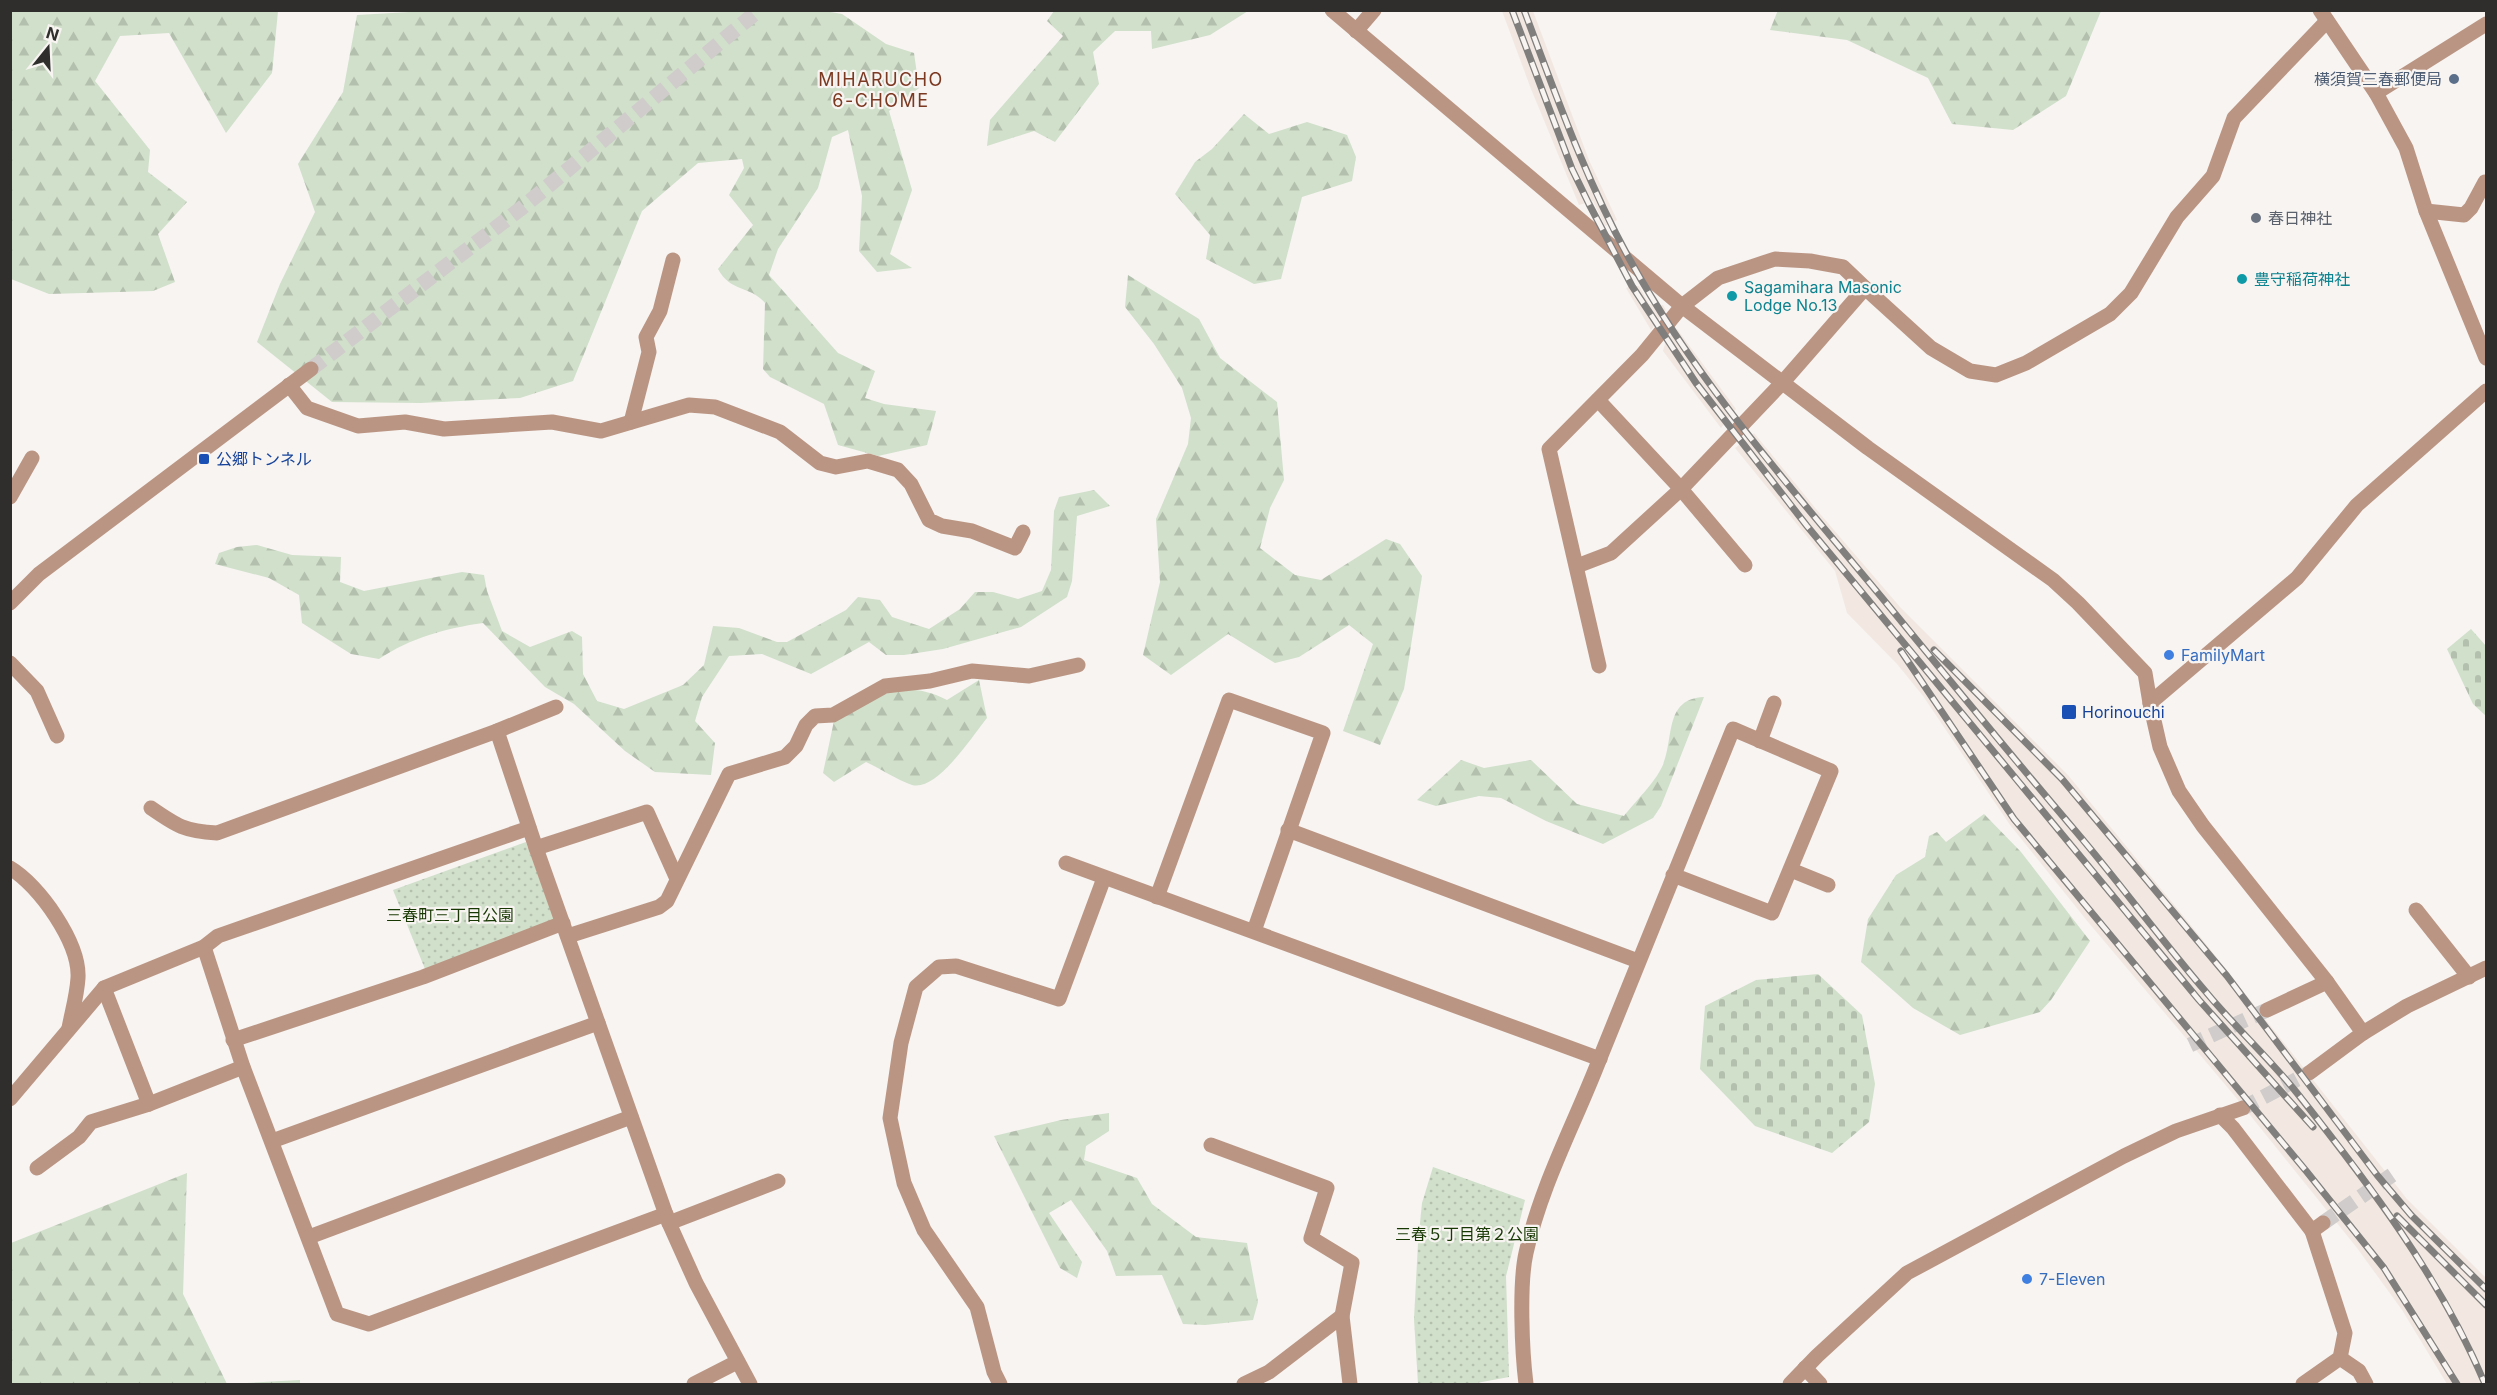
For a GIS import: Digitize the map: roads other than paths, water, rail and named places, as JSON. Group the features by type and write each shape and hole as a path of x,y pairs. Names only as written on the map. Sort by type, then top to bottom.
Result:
{"street":[{"path":"1332,10 1682,306 1887,461 2053,580 2078,603 2145,673 2160,747 2179,791 2206,831 2327,982 2363,1032"},
{"path":"1356,31 1374,10"},
{"path":"1599,666 1549,448 1642,355 1682,306 1718,278 1775,259 1810,261 1843,267 1931,348 1970,371 1996,375 2026,363 2110,314 2131,293 2176,217 2213,176 2234,118 2324,16 2376,93 2406,148 2426,211 2487,358"},
{"path":"2376,93 2487,24"},
{"path":"2426,211 2464,215 2471,208 2485,182"},
{"path":"631,422 649,352 646,337 660,311 673,260"},
{"path":"1577,567 1611,553 1681,489 1783,382 1865,288"},
{"path":"11,601 39,574 311,369"},
{"path":"289,386 307,408 358,426 405,422 444,429 552,422 601,431 689,405 715,407 780,432 820,463 836,467 868,461 898,470 911,484 929,520 942,526 972,531 1015,549 1023,532"},
{"path":"2150,703 2296,578 2357,505 2487,391"},
{"path":"1598,400 1681,489 1745,565"},
{"path":"10,497 32,458"},
{"path":"10,663 37,691 57,736"},
{"path":"233,1040 565,929 659,907 667,901 729,774 785,758 796,746 806,725 815,716 833,715 885,686 930,681 972,671 1029,676 1078,665"},
{"path":"1156,897 1229,700 1323,733 1254,931"},
{"path":"1760,741 1774,703"},
{"path":"151,808 180,828 217,833 497,732 556,706"},
{"path":"1524,1384 1525,1256 1540,1199 1600,1059 1672,874 1733,729 1831,771 1772,913 1672,874"},
{"path":"497,732 668,1219 696,1283 750,1384"},
{"path":"536,848 647,812 677,879"},
{"path":"10,1100 104,988 204,947 218,936 529,828"},
{"path":"1288,830 1638,961"},
{"path":"1066,863 1600,1059"},
{"path":"10,868 25,876 58,917 71,948 78,976 69,1028"},
{"path":"1791,870 1828,885"},
{"path":"1000,1384 994,1372 977,1307 924,1230 904,1183 890,1118 902,1043 916,987 939,968 956,966 1059,999 1104,878"},
{"path":"2416,910 2469,977"},
{"path":"204,947 233,1040 337,1314 369,1324 778,1181"},
{"path":"2309,1073 2363,1032 2439,989 2487,968"},
{"path":"2266,1010 2327,982"},
{"path":"104,988 149,1104"},
{"path":"272,1141 598,1023"},
{"path":"37,1168 79,1137 91,1122 149,1104 243,1067"},
{"path":"1790,1384 1907,1273 2124,1156 2176,1131 2244,1108"},
{"path":"2220,1115 2317,1227 2345,1333 2340,1358 2303,1384"},
{"path":"309,1237 631,1117"},
{"path":"1212,1144 1327,1188 1311,1238 1352,1263 1342,1316 1350,1384"},
{"path":"1244,1384 1269,1372 1342,1316"},
{"path":"2340,1358 2359,1371 2366,1384"},
{"path":"694,1384 737,1362"},
{"path":"1805,1368 1820,1384"}],"tunnel":[{"path":"311,369 523,207 759,10"},
{"path":"2190,1045 2267,1010"},
{"path":"2243,1108 2309,1073"},
{"path":"2323,1223 2392,1175"}],"railway":[{"path":"1512,10 1572,169 1589,204 1632,286 1696,383 1807,526 2199,1000 2313,1127"},
{"path":"1524,10 1572,137 1599,200 1630,260 1686,350 1782,477 2190,973 2286,1080 2324,1127 2401,1232 2425,1269 2447,1306 2485,1384"},
{"path":"1934,650 2062,779 2227,976 2377,1175 2411,1215 2486,1289"},
{"path":"1901,651 2014,819 2384,1268 2457,1384"},
{"path":"2397,1216 2486,1305"}],"place":[{"name":"横須賀三春郵便局","path":"2454,79"},
{"name":"春日神社","path":"2256,218"},
{"name":"豊守稲荷神社","path":"2242,279"},
{"name":"Sagamihara Masonic Lodge No.13","path":"1732,296"},
{"name":"公郷トンネル","path":"204,459"},
{"name":"FamilyMart","path":"2169,655"},
{"name":"Horinouchi","path":"2069,712"},
{"name":"7-Eleven","path":"2027,1279"}],"district":[{"name":"MIHARUCHO 6-CHOME","path":"881,89"}],"park label":[{"name":"三春町三丁目公園","path":"450,915"},
{"name":"三春５丁目第２公園","path":"1467,1234"}]}
